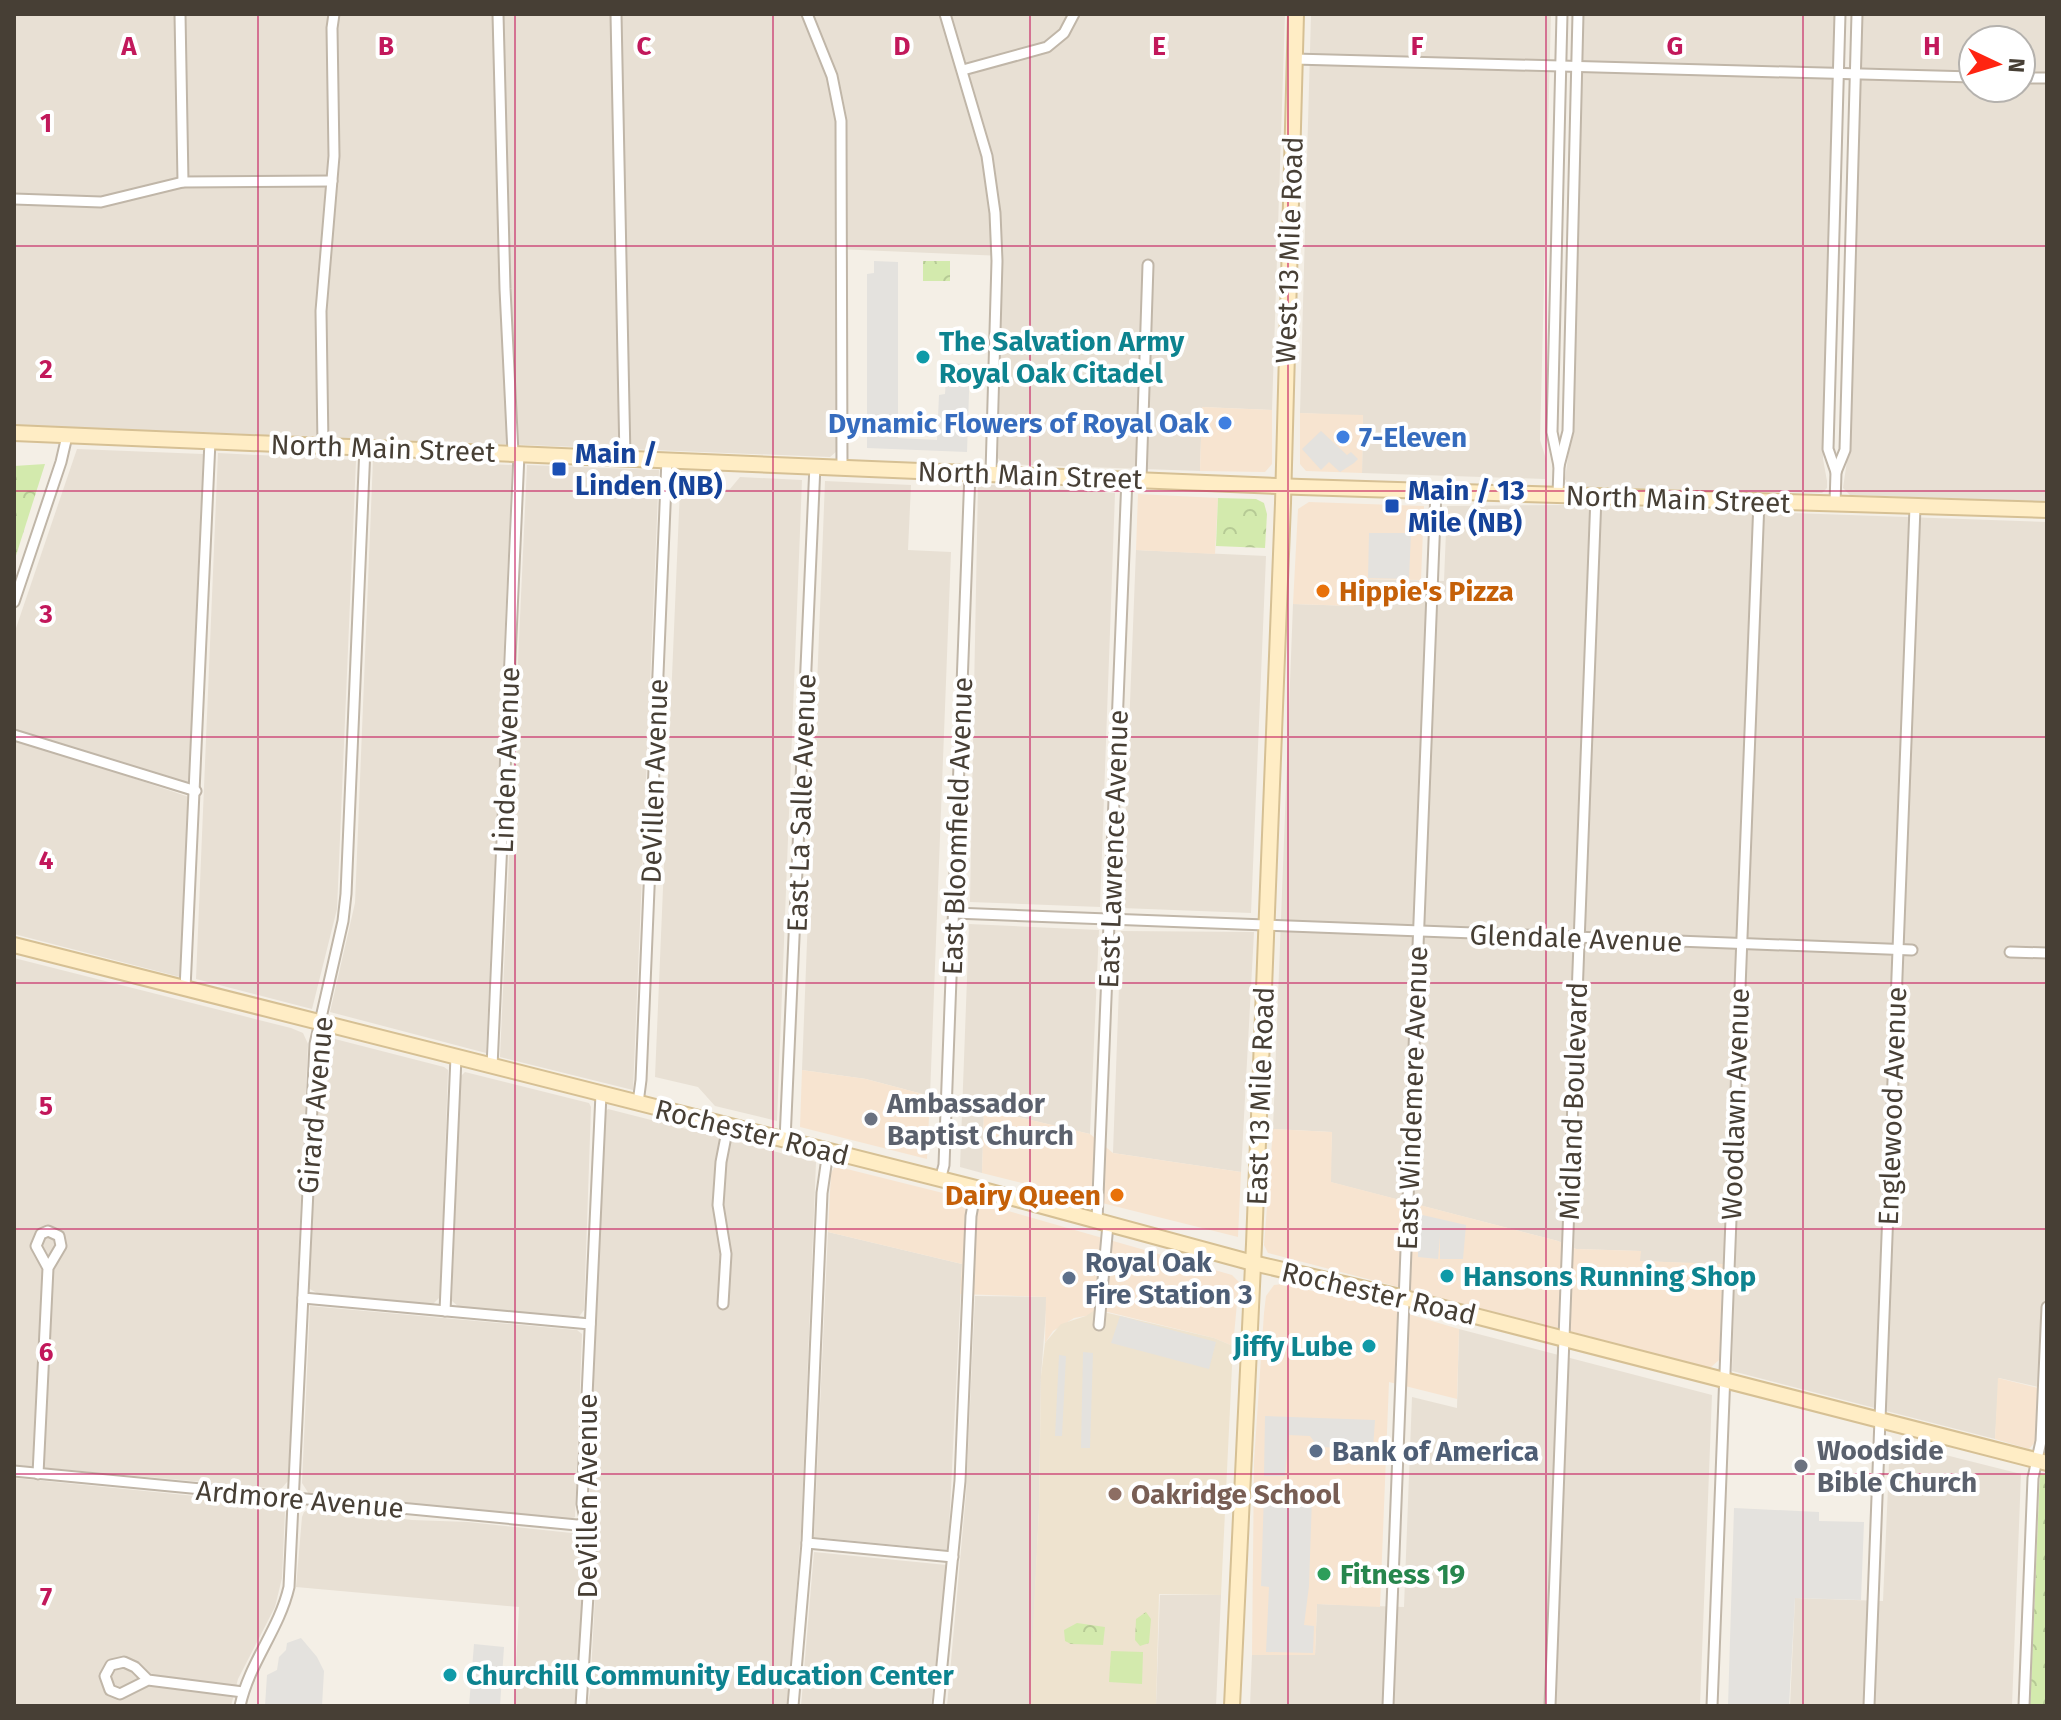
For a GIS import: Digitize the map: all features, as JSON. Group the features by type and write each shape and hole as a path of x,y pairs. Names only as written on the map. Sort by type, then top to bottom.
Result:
{"main road":[{"name":"West 13 Mile Road","path":"1283,486 1296,14"},
{"name":"North Main Street","path":"14,433 1283,486 2047,510"},
{"name":"East 13 Mile Road","path":"1232,1706 1253,1263 1283,486"},
{"name":"Rochester Road","path":"14,945 2042,1462"}],"street":[{"path":"180,14 183,182"},
{"path":"323,446 321,311 334,137 334,14"},
{"name":"Linden Avenue","path":"492,1067 516,453 505,289 498,14"},
{"path":"616,14 625,458"},
{"path":"807,14 832,76 841,121 842,467"},
{"path":"945,14 987,156 995,213 997,261 991,473"},
{"path":"963,70 1047,47 1060,38 1074,14"},
{"path":"1558,495 1559,466 1552,432 1562,14"},
{"path":"1559,466 1568,431 1578,14"},
{"path":"1836,472 1828,449 1840,14"},
{"path":"1835,504 1836,472 1845,450 1857,14"},
{"path":"1294,59 1957,76"},
{"path":"14,199 101,202 183,182 332,181"},
{"path":"1555,260 1572,261"},
{"name":"East Lawrence Avenue","path":"1099,1325 1110,918 1148,265"},
{"path":"1833,271 1850,271"},
{"path":"14,602 67,436"},
{"path":"185,989 210,441"},
{"name":"Girard Avenue","path":"240,1706 243,1692 285,1605 289,1587 315,1044 345,909 365,447"},
{"name":"DeVillen Avenue","path":"638,1103 667,459"},
{"name":"East La Salle Avenue","path":"785,1140 815,465"},
{"name":"East Bloomfield Avenue","path":"940,1180 944,1165 970,472"},
{"name":"East Windemere Avenue","path":"1388,1706 1436,491"},
{"name":"Midland Boulevard","path":"1550,1706 1596,496"},
{"name":"Woodlawn Avenue","path":"1712,1706 1759,501"},
{"name":"Englewood Avenue","path":"1869,1706 1915,507"},
{"path":"14,735 196,791"},
{"name":"Glendale Avenue","path":"954,913 1912,950"},
{"path":"2010,952 2047,953"},
{"path":"445,1311 456,1057"},
{"name":"DeVillen Avenue","path":"581,1706 591,1548 582,1504 601,1094"},
{"path":"723,1304 726,1254 718,1205 721,1162 728,1126"},
{"path":"793,1706 807,1543 822,1193 828,1151"},
{"path":"938,1706 962,1440 971,1216 976,1188"},
{"path":"38,1474 48,1268"},
{"path":"303,1298 590,1324"},
{"path":"2024,1706 2033,1478 2042,1462 2047,1307"},
{"name":"Ardmore Avenue","path":"14,1471 577,1525 585,1523"},
{"path":"807,1543 953,1557"},
{"path":"148,1680 135,1667 124,1662 111,1665 105,1676 110,1690 120,1694 148,1680 243,1692"}],"shaded area":[{"path":"14,14 1285,14 1272,410 1202,407 1200,471 1003,464 998,458 1003,256 836,249 837,451 830,457 14,425"},
{"path":"1311,14 1551,14 1540,440 1546,459 1545,479 1362,473 1363,416 1300,413"},
{"path":"1583,14 1835,14 1823,459 1827,488 1822,493 1571,487 1565,479 1572,428"},
{"path":"1861,14 2047,14 2047,502 1850,495 1843,488 1850,440"},
{"path":"874,261 898,262 898,438 937,440 939,395 945,394 947,363 970,364 967,452 867,448 867,274 874,273"},
{"path":"1202,407 1272,410 1272,464 1265,472 1200,471"},
{"path":"1300,413 1363,415 1362,473 1306,471 1300,464"},
{"path":"1321,431 1347,455 1351,452 1358,459 1340,472 1329,462 1321,470 1302,449"},
{"path":"77,449 203,454 189,785 14,729 14,634"},
{"path":"218,453 356,460 337,909 312,1009 196,979"},
{"path":"373,459 512,465 486,1053 330,1012 355,903"},
{"path":"527,465 659,470 633,1090 500,1057"},
{"path":"740,477 802,480 777,1121 715,1106 698,1087 655,1077 680,488 730,489"},
{"path":"825,481 911,485 908,550 951,552 930,1096 866,1079 802,1070"},
{"path":"978,484 1115,493 1100,907 970,902"},
{"path":"1138,494 1218,498 1215,554 1136,550"},
{"path":"1309,502 1424,506 1421,580 1356,579 1354,606 1293,604 1298,509"},
{"path":"1570,505 2047,522 2047,1389 1999,1378 1995,1439 1732,1371 1735,1265 1640,1261 1640,1251 1576,1249 1558,1241 1330,1182 1332,1132 1273,1129 1293,604 1354,606 1356,579 1444,581 1447,506"},
{"path":"1369,533 1411,533 1409,579 1368,578"},
{"path":"1136,550 1266,556 1251,913 1122,908"},
{"path":"14,738 189,797 180,977 14,934"},
{"path":"969,924 1099,930 1090,1134 984,1109 982,1173 960,1167"},
{"path":"1121,931 1254,932 1241,1172 1113,1153"},
{"path":"14,958 303,1033 308,1044 288,1481 281,1489 14,1465"},
{"path":"331,1038 448,1070 440,1297 433,1304 317,1293 308,1288 321,1045"},
{"path":"802,1070 866,1079 930,1096 927,1159 800,1127"},
{"path":"465,1072 589,1103 591,1107 584,1310 578,1318 459,1307 452,1301 460,1077"},
{"path":"608,1109 816,1162 801,1531 787,1706 587,1706 598,1538 589,1512 603,1115"},
{"path":"984,1109 1090,1134 1113,1153 1241,1172 1238,1237 982,1173"},
{"path":"1273,1129 1332,1132 1331,1182 1558,1241 1576,1249 1641,1251 1640,1261 1723,1264 1719,1360 1710,1368 1268,1253 1264,1245"},
{"path":"835,1166 959,1197 1232,1275 1239,1282 1233,1346 1214,1338 1108,1312 1074,1318 1053,1331 1045,1343 1046,1297 960,1294 962,1264 828,1232 831,1173"},
{"path":"1418,1214 1466,1225 1463,1259 1440,1259 1440,1236 1438,1259 1418,1257"},
{"path":"828,1232 962,1264 948,1550 814,1537"},
{"path":"1282,1284 1388,1308 1459,1329 1457,1399 1389,1382 1380,1607 1317,1604 1315,1655 1252,1655 1254,1462 1264,1313 1266,1296 1274,1285"},
{"path":"975,1296 1047,1297 1041,1376 1030,1706 947,1706 966,1494"},
{"path":"310,1306 577,1330 582,1334 575,1517 570,1520 309,1494 302,1483"},
{"path":"1095,1310 1214,1338 1233,1346 1221,1595 1159,1594 1156,1706 1029,1706 1039,1508 1041,1376 1045,1343 1061,1324"},
{"path":"1120,1316 1216,1342 1209,1369 1111,1343"},
{"path":"1459,1329 1712,1395 1700,1706 1250,1706 1252,1655 1315,1655 1317,1604 1404,1607 1412,1397 1457,1408"},
{"path":"1083,1352 1093,1353 1090,1448 1081,1448"},
{"path":"1059,1355 1066,1356 1062,1436 1055,1436"},
{"path":"1998,1378 2038,1388 2035,1442 2029,1449 1995,1439"},
{"path":"1265,1416 1375,1420 1373,1449 1318,1447 1310,1436 1289,1435 1285,1476 1264,1476"},
{"path":"1890,1441 2021,1474 2012,1706 1790,1706 1795,1598 1883,1601"},
{"path":"14,1478 277,1504 282,1507 285,1511 282,1578 275,1607 238,1679 231,1706 14,1706"},
{"path":"1264,1493 1312,1497 1309,1586 1304,1625 1314,1626 1313,1653 1266,1652 1269,1587 1261,1586"},
{"path":"313,1507 412,1520 468,1522 581,1534 585,1551 577,1706 514,1706 519,1607 296,1587 302,1517"},
{"path":"1734,1508 1819,1512 1819,1521 1864,1522 1861,1600 1795,1598 1789,1706 1728,1706"},
{"path":"814,1552 947,1565 931,1706 801,1706"},
{"path":"1160,1595 1221,1595 1216,1706 1156,1706"},
{"path":"301,1638 324,1671 322,1706 265,1706 267,1675 277,1670 279,1657 286,1650 287,1643"},
{"path":"474,1644 504,1647 500,1706 469,1706"}],"green space":[{"path":"923,261 950,261 950,281 923,281"},
{"path":"45,464 14,562 14,466"},
{"path":"1218,498 1256,499 1264,503 1267,514 1265,548 1216,546"},
{"path":"2040,1473 2047,1475 2047,1706 2030,1706"},
{"path":"1146,1612 1151,1619 1149,1643 1140,1646 1135,1640 1136,1619"},
{"path":"1077,1623 1105,1627 1103,1645 1065,1641 1064,1630"},
{"path":"1111,1651 1143,1652 1142,1684 1109,1682"}],"place":[{"name":"The Salvation Army Royal Oak Citadel","path":"923,357"},
{"name":"Dynamic Flowers of Royal Oak","path":"1225,423"},
{"name":"7-Eleven","path":"1343,437"},
{"name":"Main / Linden (NB)","path":"559,469"},
{"name":"Main / 13 Mile (NB)","path":"1392,506"},
{"name":"Hippie's Pizza","path":"1323,591"},
{"name":"Ambassador Baptist Church","path":"871,1119"},
{"name":"Dairy Queen","path":"1117,1195"},
{"name":"Hansons Running Shop","path":"1447,1276"},
{"name":"Royal Oak Fire Station 3","path":"1069,1278"},
{"name":"Jiffy Lube","path":"1369,1346"},
{"name":"Bank of America","path":"1316,1451"},
{"name":"Woodside Bible Church","path":"1801,1466"},
{"name":"Oakridge School","path":"1115,1494"},
{"name":"Fitness 19","path":"1324,1574"},
{"name":"Churchill Community Education Center","path":"450,1675"}]}
